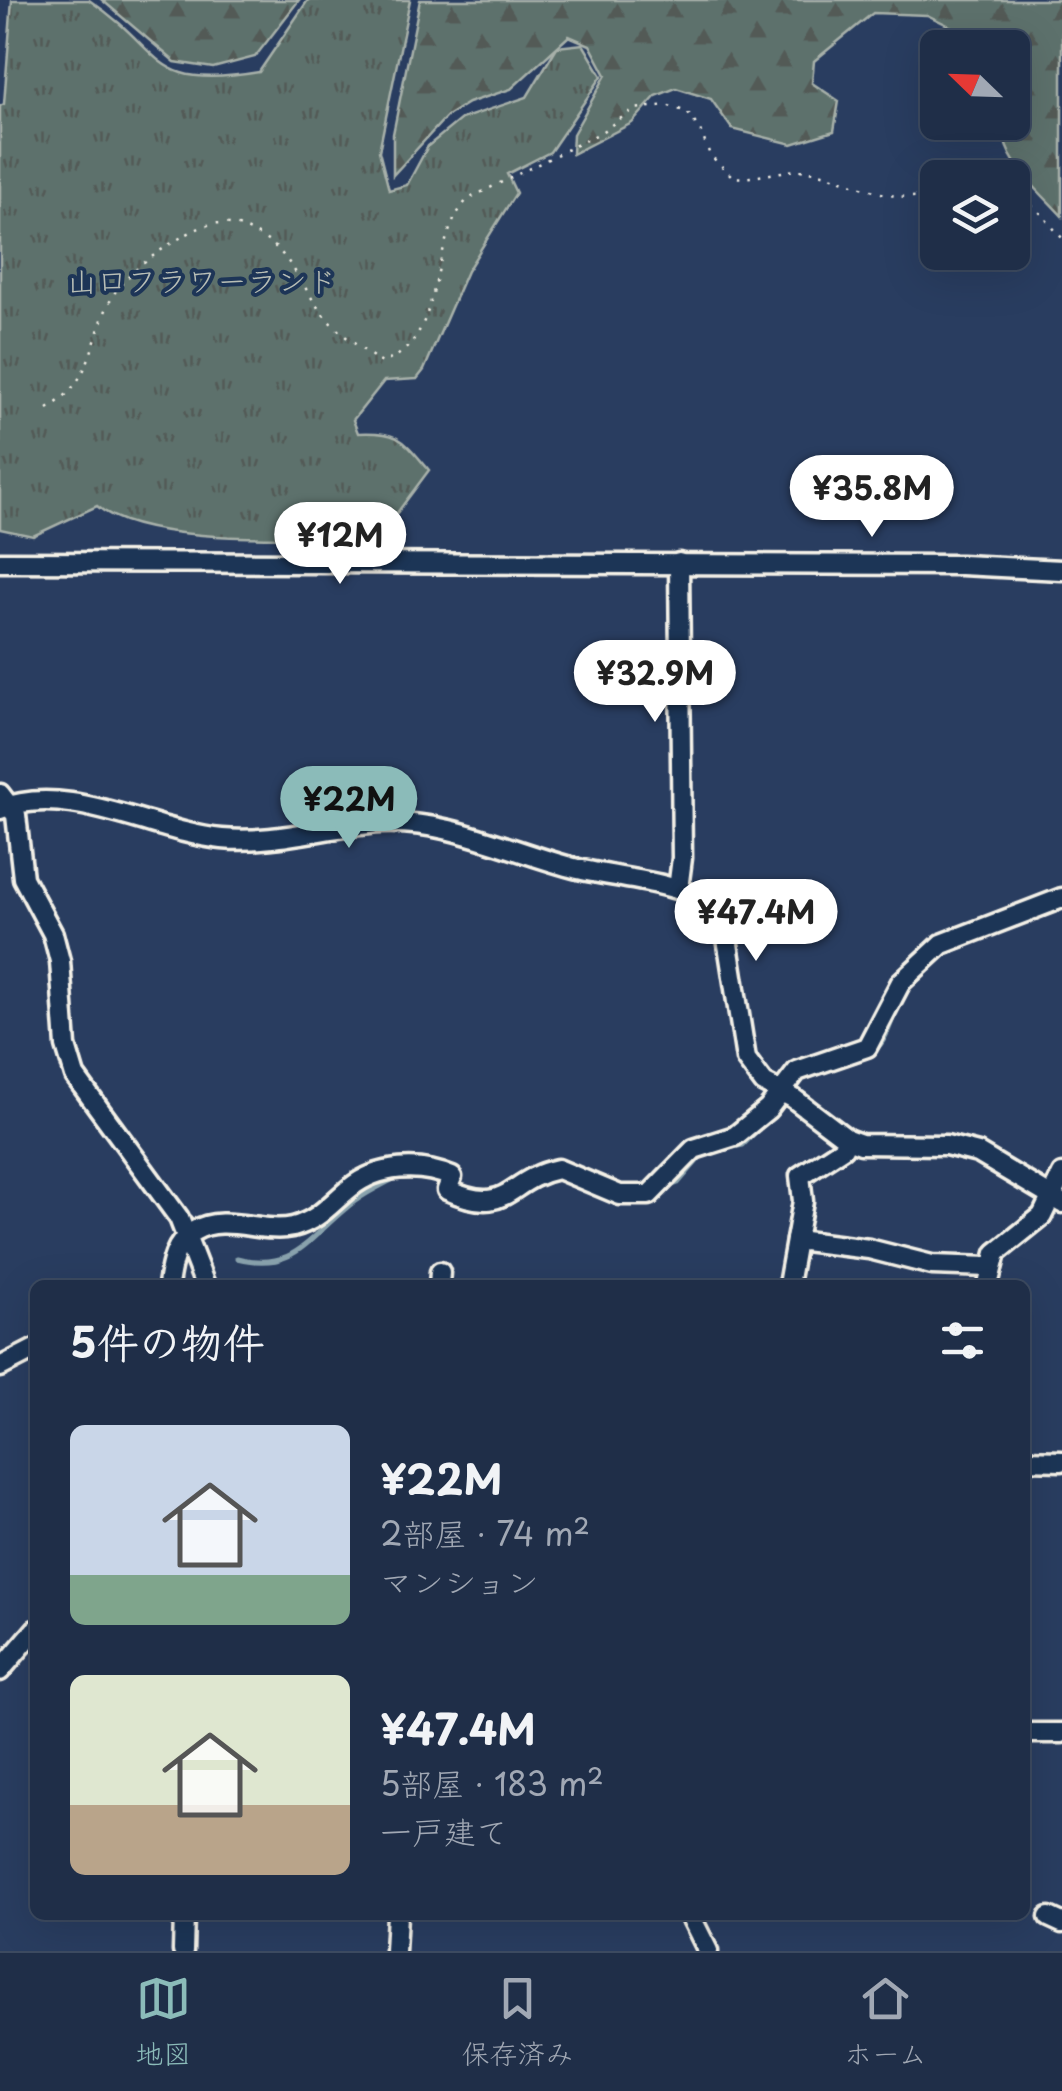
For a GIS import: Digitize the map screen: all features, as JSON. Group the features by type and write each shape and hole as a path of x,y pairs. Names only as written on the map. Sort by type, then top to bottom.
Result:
{"street":[{"path":"0,562 679,563 1062,570"},
{"path":"678,889 682,858 679,563"},
{"path":"203,1280 189,1234 74,1076 66,1046 60,961 53,934 23,878 4,802 82,807 224,840 383,823 433,828 466,834 556,863 678,889 707,905 727,938 746,1059 754,1075 847,1139 861,1144 946,1145 978,1153 1058,1201"},
{"path":"169,1280 171,1262 189,1234 219,1224 272,1230 310,1221 361,1181 396,1169 435,1169 452,1177 447,1190 475,1202 486,1202 558,1169 598,1188 642,1197 704,1142 735,1136 786,1094 810,1063 867,1046 901,982 942,944 1062,898"},
{"path":"789,1280 803,1201 800,1176 843,1148 847,1139"},
{"path":"796,1240 869,1250 988,1276 996,1253 1058,1201 1062,1174"},
{"path":"0,1367 30,1352"},
{"path":"1030,1460 1062,1461"},
{"path":"0,1670 30,1636"},
{"path":"1030,1733 1062,1733"},
{"path":"184,1920 184,1951"},
{"path":"395,1951 397,1920"},
{"path":"692,1920 708,1951"}],"path":[{"path":"48,409 69,396 83,377 115,292 128,276 194,230 214,223 235,224 270,243 322,313 382,364 402,356 425,317 435,289 443,239 455,213 468,199 600,132 634,109 666,105 687,112 710,155 733,176 767,177 806,170 890,198 920,199"},
{"path":"1030,205 1062,238"}],"green space":[{"name":"山口フラワーランド","path":"12,0 89,0 177,72 223,77 259,72 308,0 410,0 379,151 389,190 407,185 428,146 461,119 527,97 557,47 583,44 602,76 550,152 507,174 516,193 467,271 424,370 417,379 384,381 353,420 358,433 383,434 399,440 429,470 379,537 190,534 120,519 97,506 33,536 0,529 0,106 4,104"},
{"path":"102,0 299,0 255,57 213,68 175,62"},
{"path":"420,0 1062,0 1062,216 1030,182 1030,160 1013,160 1005,140 1030,140 1030,30 958,30 927,15 873,13 814,61 812,83 839,101 834,131 792,144 732,129 711,99 676,88 656,96 632,123 572,154 573,134 606,75 590,45 569,36 511,89 468,103 447,116 393,175 393,134"}],"waterway":[{"path":"931,966 947,953 1015,925"},
{"path":"834,1067 861,1059 878,1048 898,1004"},
{"path":"718,1150 743,1145 786,1100"},
{"path":"670,1186 678,1183 703,1154"},
{"path":"526,1172 553,1162 580,1170"},
{"path":"237,1258 272,1261 297,1251 358,1199 399,1176"}]}
